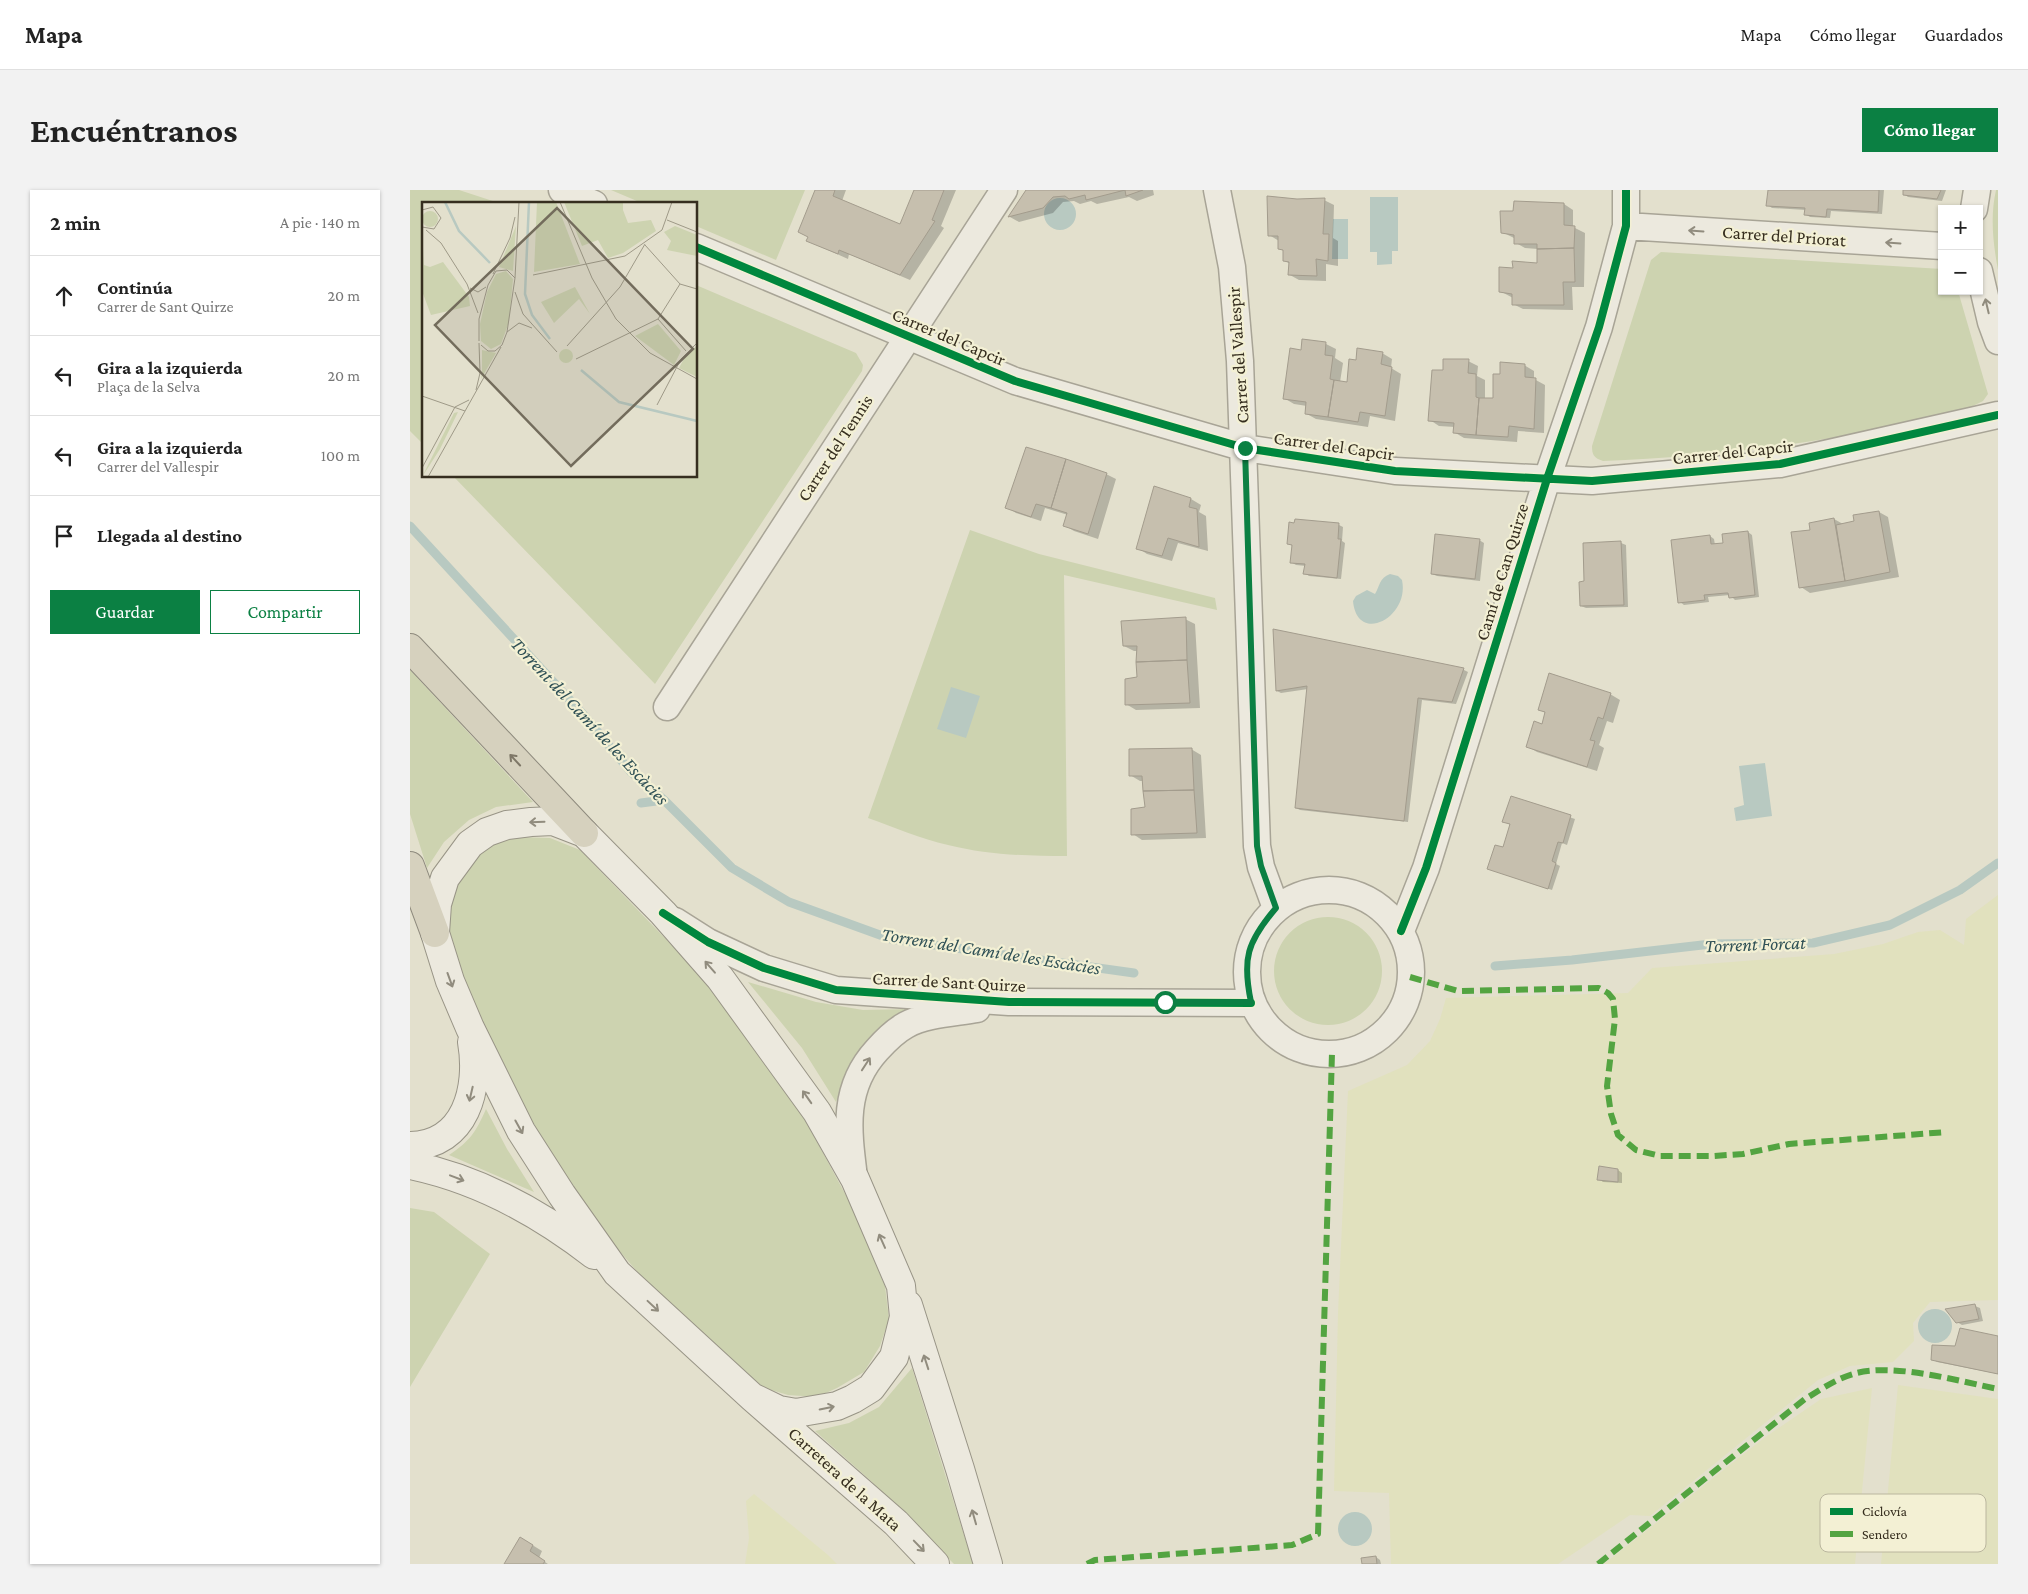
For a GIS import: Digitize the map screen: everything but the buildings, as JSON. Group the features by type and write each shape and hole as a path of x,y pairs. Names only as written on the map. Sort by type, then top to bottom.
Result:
{"highway":[{"path":"410,648 584,833"},
{"path":"410,866 435,933"}],"main road":[{"path":"617,1273 562,1195 521,1131 470,1028 450,981 435,933 437,904 445,878 457,860 470,844 487,832 508,825 553,821 584,833 663,912 720,978 773,1048 817,1112 855,1179 901,1286 988,1564"},
{"path":"410,1146 429,1144 445,1135 458,1124 468,1106 475,1068 470,1028"},
{"path":"410,1165 454,1177 516,1203 568,1235 617,1273"},
{"name":"Carretera de la Mata","path":"617,1273 752,1397 896,1523 935,1564"},
{"path":"752,1397 779,1410 796,1413 837,1406 854,1399 871,1388 894,1357 901,1335 904,1318 901,1286"}],"street":[{"path":"562,190 589,202"},
{"name":"Carrer del Tennis","path":"667,707 1004,190"},
{"name":"Carrer del Vallespir","path":"1217,190 1232,267 1240,361 1245,448 1257,846 1261,866 1276,908"},
{"name":"Camí de Can Quirze","path":"1401,931 1426,868 1546,479 1599,327 1626,226 1626,190"},
{"path":"1975,205 1977,190"},
{"name":"Carrer del Priorat","path":"1626,226 1938,246"},
{"name":"Carrer del Capcir","path":"698,248 1015,381 1245,448 1395,471 1592,481 1780,464 1998,415"},
{"path":"1983,288 1991,322 1998,341"},
{"path":"1330,888 1358,894 1383,909 1401,931 1411,960 1410,990 1398,1017 1377,1039 1350,1052 1320,1054 1291,1046 1267,1028 1251,1002 1246,977 1248,951 1258,928 1276,908 1301,894 1330,888"},
{"name":"Carrer de Sant Quirze","path":"663,912 708,942 764,968 836,990 1009,1002 1251,1002"},
{"name":"Carrer de Sant Quirze","path":"855,1179 850,1140 850,1109 855,1084 866,1062 885,1041 905,1026 919,1020 1009,1002"}],"green space":[{"path":"410,190 459,190 496,202 422,202 422,443 410,431"},
{"path":"611,190 805,190 776,260 698,227 698,202 639,202"},
{"path":"1996,190 1998,190 1998,270 1993,230"},
{"path":"1661,252 1938,269 1938,295 1959,295 1988,394 1983,401 1971,407 1837,437 1691,456 1600,460 1594,456 1592,446 1651,260"},
{"path":"698,286 856,353 863,365 862,371 655,684 455,478 698,478"},
{"path":"970,530 1039,554 1215,598 1217,610 1064,575 1067,856 1037,856 978,851 928,840 868,818"},
{"path":"410,670 533,802 496,807 469,820 444,842 427,868 410,814"},
{"path":"516,837 550,838 580,850 685,959 748,1034 801,1112 850,1203 885,1286 889,1319 880,1346 864,1372 817,1397 788,1395 761,1387 653,1290 592,1219 505,1074 466,986 446,919 451,894 465,866 492,845"},
{"path":"1998,895 1998,1300 1930,1302 1913,1323 1914,1341 1893,1362 1850,1366 1818,1380 1650,1516 1630,1515 1558,1564 1391,1564 1389,1493 1334,1491 1338,1313 1348,1091 1407,1065 1430,1041 1440,1019 1446,998 1628,993 1652,968 1834,954 1883,944 1918,932 1940,930 1964,945 1966,919"},
{"path":"1328,917 1349,921 1366,933 1378,950 1382,971 1378,992 1366,1009 1349,1021 1328,1025 1307,1021 1290,1009 1278,992 1274,971 1278,950 1290,933 1307,921"},
{"path":"748,982 816,1002 863,1010 910,1009 883,1027 867,1042 849,1069 836,1102 802,1048"},
{"path":"486,1109 507,1149 534,1192 449,1155 472,1135"},
{"path":"410,1208 434,1212 490,1254 410,1387"},
{"path":"912,1368 973,1564 954,1564 871,1481 815,1431 849,1423 879,1407"},
{"path":"1898,1385 1998,1399 1998,1564 1881,1564 1882,1552 1986,1552 1986,1494 1888,1494"},
{"path":"1872,1388 1862,1494 1820,1494 1820,1552 1856,1552 1855,1564 1604,1564 1764,1438 1821,1399"},
{"path":"754,1494 837,1564 745,1564 749,1538 746,1501"}],"shaded area":[{"path":"1370,197 1398,197 1398,251 1392,251 1392,264 1377,265 1377,252 1370,252"},
{"path":"1060,198 1066,199 1071,203 1075,208 1075,220 1071,225 1066,229 1060,230 1054,229 1049,225 1045,220 1044,214 1045,208 1049,203 1054,199"},
{"path":"1333,219 1348,219 1348,259 1332,259"},
{"path":"1390,574 1398,576 1402,580 1402,594 1398,606 1391,615 1382,621 1372,624 1363,622 1357,614 1353,601 1356,596 1367,590 1375,594 1382,580"},
{"path":"951,687 980,696 966,738 937,729"},
{"path":"1765,763 1772,816 1736,821 1734,808 1744,805 1739,766"},
{"path":"1935,1309 1947,1314 1952,1326 1947,1338 1935,1343 1923,1338 1918,1326 1923,1314"},
{"path":"1355,1512 1367,1517 1372,1529 1367,1541 1355,1546 1343,1541 1338,1529 1343,1517"}],"waterway":[{"name":"Torrent del Camí de les Escàcies","path":"410,526 581,712 631,772 664,800 732,868 789,902 891,939 1134,973"},
{"path":"641,803 664,800"},
{"name":"Torrent Forcat","path":"1495,966 1572,960 1711,944 1813,943 1890,925 1960,890 1998,863"}],"marked path":[{"path":"1410,977 1458,991 1599,988 1608,993 1613,999 1615,1019 1607,1086 1611,1114 1618,1135 1636,1150 1660,1156 1713,1156 1743,1154 1789,1144 1947,1132"},
{"path":"1087,1564 1095,1560 1292,1545 1318,1534 1332,1053"},
{"path":"1598,1564 1805,1399 1840,1379 1869,1371 1905,1371 1998,1389"}],"cycle path":[{"path":"1401,931 1426,868 1547,479 1599,327 1626,226 1626,190"},
{"path":"698,248 1015,381 1245,448 1395,471 1592,481 1780,464 1998,415"},
{"path":"663,913 708,942 764,968 836,990 1009,1002 1251,1003"}],"route":[{"path":"1165,1002 1251,1002 1246,977 1248,951 1258,928 1276,908 1261,866 1257,846 1245,448"}]}
